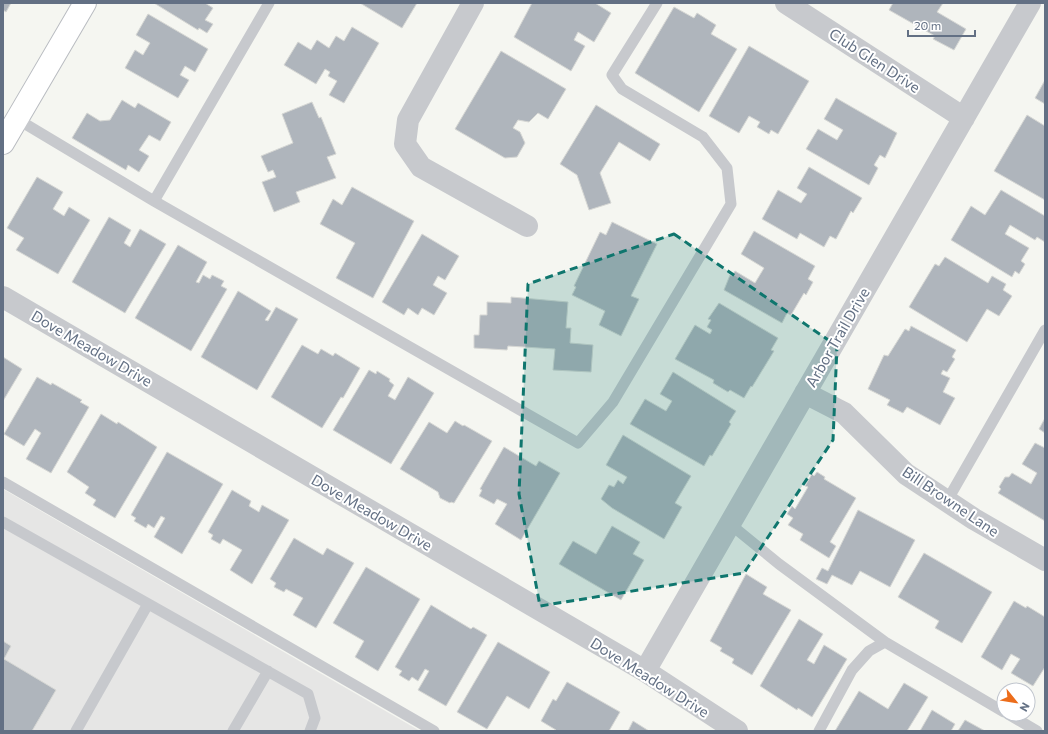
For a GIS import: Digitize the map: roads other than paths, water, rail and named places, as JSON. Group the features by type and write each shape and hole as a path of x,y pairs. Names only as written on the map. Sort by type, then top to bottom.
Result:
{"street":[{"path":"3,143 85,3"},
{"path":"473,3 408,120 405,144 420,167 527,226"},
{"name":"Club Glen Drive","path":"786,3 964,118"},
{"name":"Arbor Trail Drive","path":"645,671 1030,3"},
{"name":"Dove Meadow Drive","path":"3,297 645,671 737,731"},
{"name":"Bill Browne Lane","path":"805,393 844,412 906,474 974,519 1045,560"}],"lane":[{"path":"154,201 269,3"},
{"path":"17,119 154,201 578,443 614,402 731,204 727,168 703,137 622,89 612,75 657,3"},
{"path":"947,501 1045,330"},
{"path":"3,482 434,731"},
{"path":"3,522 308,694 315,718 310,731"},
{"path":"730,524 780,564 884,642 996,707"},
{"path":"76,731 148,604"},
{"path":"819,731 852,670 869,651 884,642"},
{"path":"233,731 268,671"},
{"path":"1022,722 1037,731"}]}
